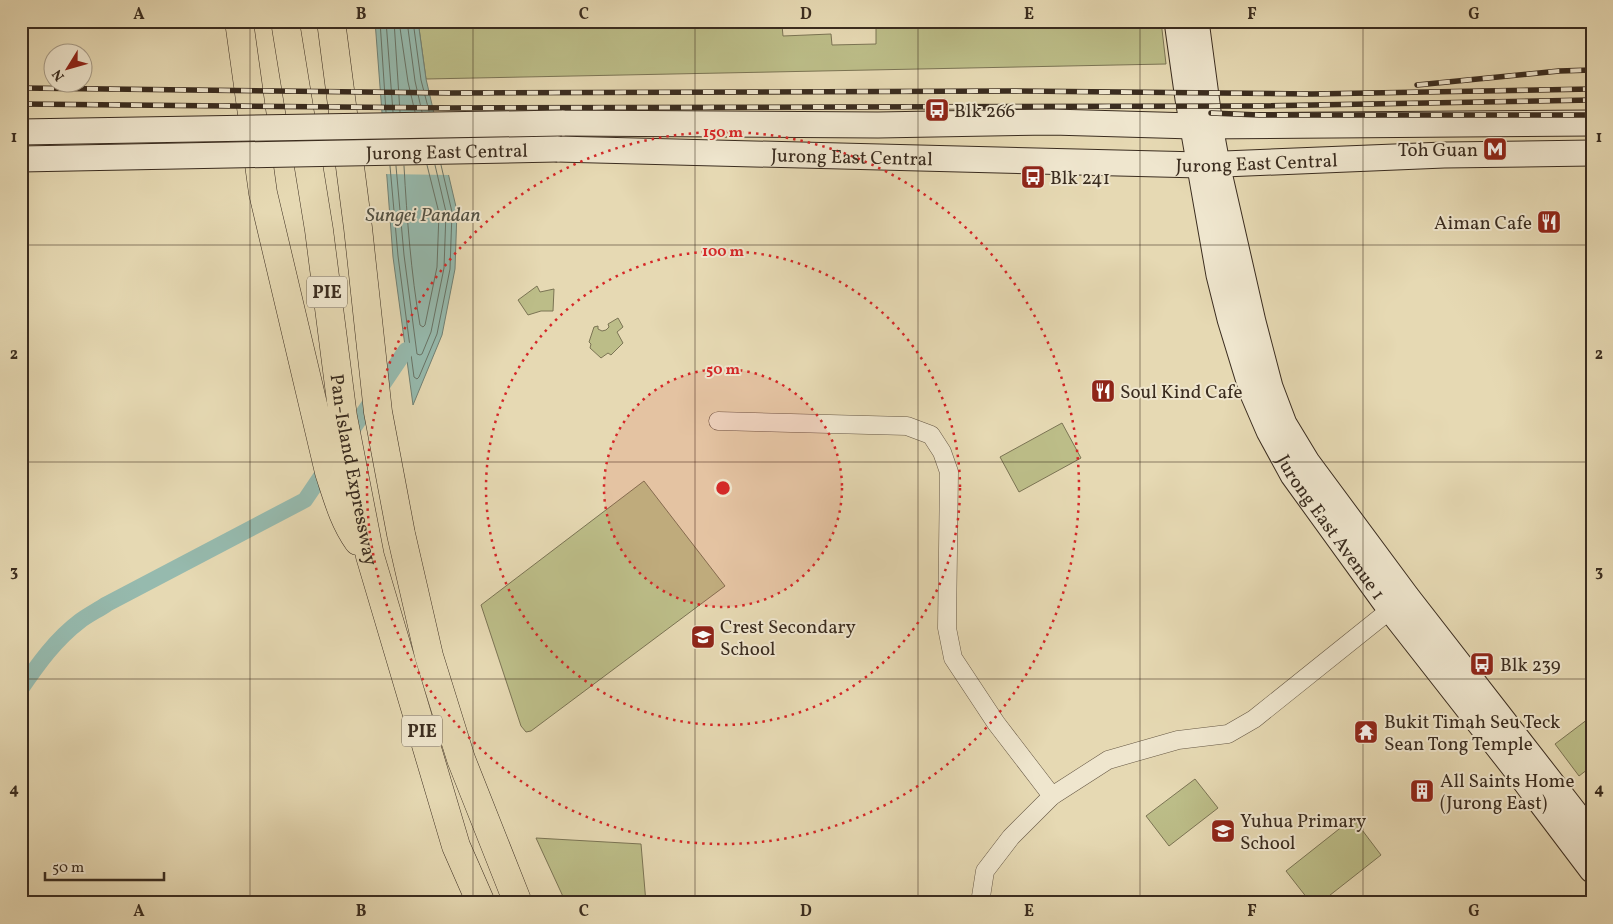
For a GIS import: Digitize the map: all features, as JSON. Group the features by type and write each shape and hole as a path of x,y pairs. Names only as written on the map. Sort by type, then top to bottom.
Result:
{"highway":[{"path":"239,21 263,194 334,458"},
{"name":"Pan-Island Expressway","path":"285,21 319,230 343,417 334,458 341,511 351,531 370,556 456,846 481,903"},
{"name":"Pan-Island Expressway","path":"331,21 358,228 378,412 401,534 429,656 461,759 518,903"}],"main road":[{"path":"1177,21 1201,126"},
{"path":"1196,21 1201,126"},
{"name":"Jurong East Central","path":"21,132 562,123 887,125 1052,122 1201,126 1592,123"},
{"name":"Jurong East Avenue 1","path":"1201,126 1209,164 1219,275 1230,319 1253,394 1268,431 1293,475 1592,836"},
{"name":"Jurong East Central","path":"21,159 557,149 1209,164 1444,155 1592,153"},
{"name":"Jurong East Avenue 1","path":"1399,603 1524,780 1592,870"}],"street":[{"path":"718,421 907,426 931,435 942,452 949,472 947,628 953,658 996,723 1052,796"},
{"path":"980,903 985,872 1012,837 1052,796 1108,760 1178,740 1228,734 1254,719 1399,603"}],"green space":[{"path":"418,21 626,21 782,25 783,36 831,34 832,45 876,44 876,22 1161,21 1166,64 426,79"},
{"path":"537,286 540,292 554,289 553,311 541,311 528,315 518,300"},
{"path":"618,318 623,327 617,332 623,343 611,355 608,353 601,358 590,348 591,344 589,342 594,327 598,326 598,329 602,331 606,330 609,327 608,324"},
{"path":"1062,423 1081,458 1019,492 1000,457"},
{"path":"644,481 725,586 531,731 526,732 521,726 481,605"},
{"path":"1592,716 1592,766 1579,776 1555,744"},
{"path":"1195,779 1218,808 1169,846 1146,816"},
{"path":"1353,818 1381,855 1320,903 1311,903 1286,871"},
{"path":"536,838 641,844 646,903 566,903"}],"water":[{"name":"Sungei Pandan","path":"375,21 418,21 426,79 457,211 455,269 442,335 413,405 393,257"}],"pier":[{"path":"379,114 437,114 451,175 383,174"}],"waterway":[{"path":"346,439 406,350"},
{"path":"21,689 55,644 80,621 107,604 305,500 330,463"}],"railway":[{"path":"1417,85 1559,71 1592,70"},
{"path":"21,88 451,93 1008,91 1312,94 1592,89"},
{"path":"21,104 451,108 1260,106 1592,100"},
{"path":"1211,113 1259,115 1592,115"}],"place":[{"name":"Blk 266","path":"937,110"},
{"name":"Toh Guan","path":"1495,149"},
{"name":"Blk 241","path":"1033,177"},
{"name":"Aiman Cafe","path":"1549,222"},
{"name":"Soul Kind Cafe","path":"1103,391"},
{"name":"Crest Secondary School","path":"703,637"},
{"name":"Blk 239","path":"1482,664"},
{"name":"Bukit Timah Seu Teck Sean Tong Temple","path":"1366,732"},
{"name":"All Saints Home (Jurong East)","path":"1422,791"},
{"name":"Yuhua Primary School","path":"1223,831"}]}
